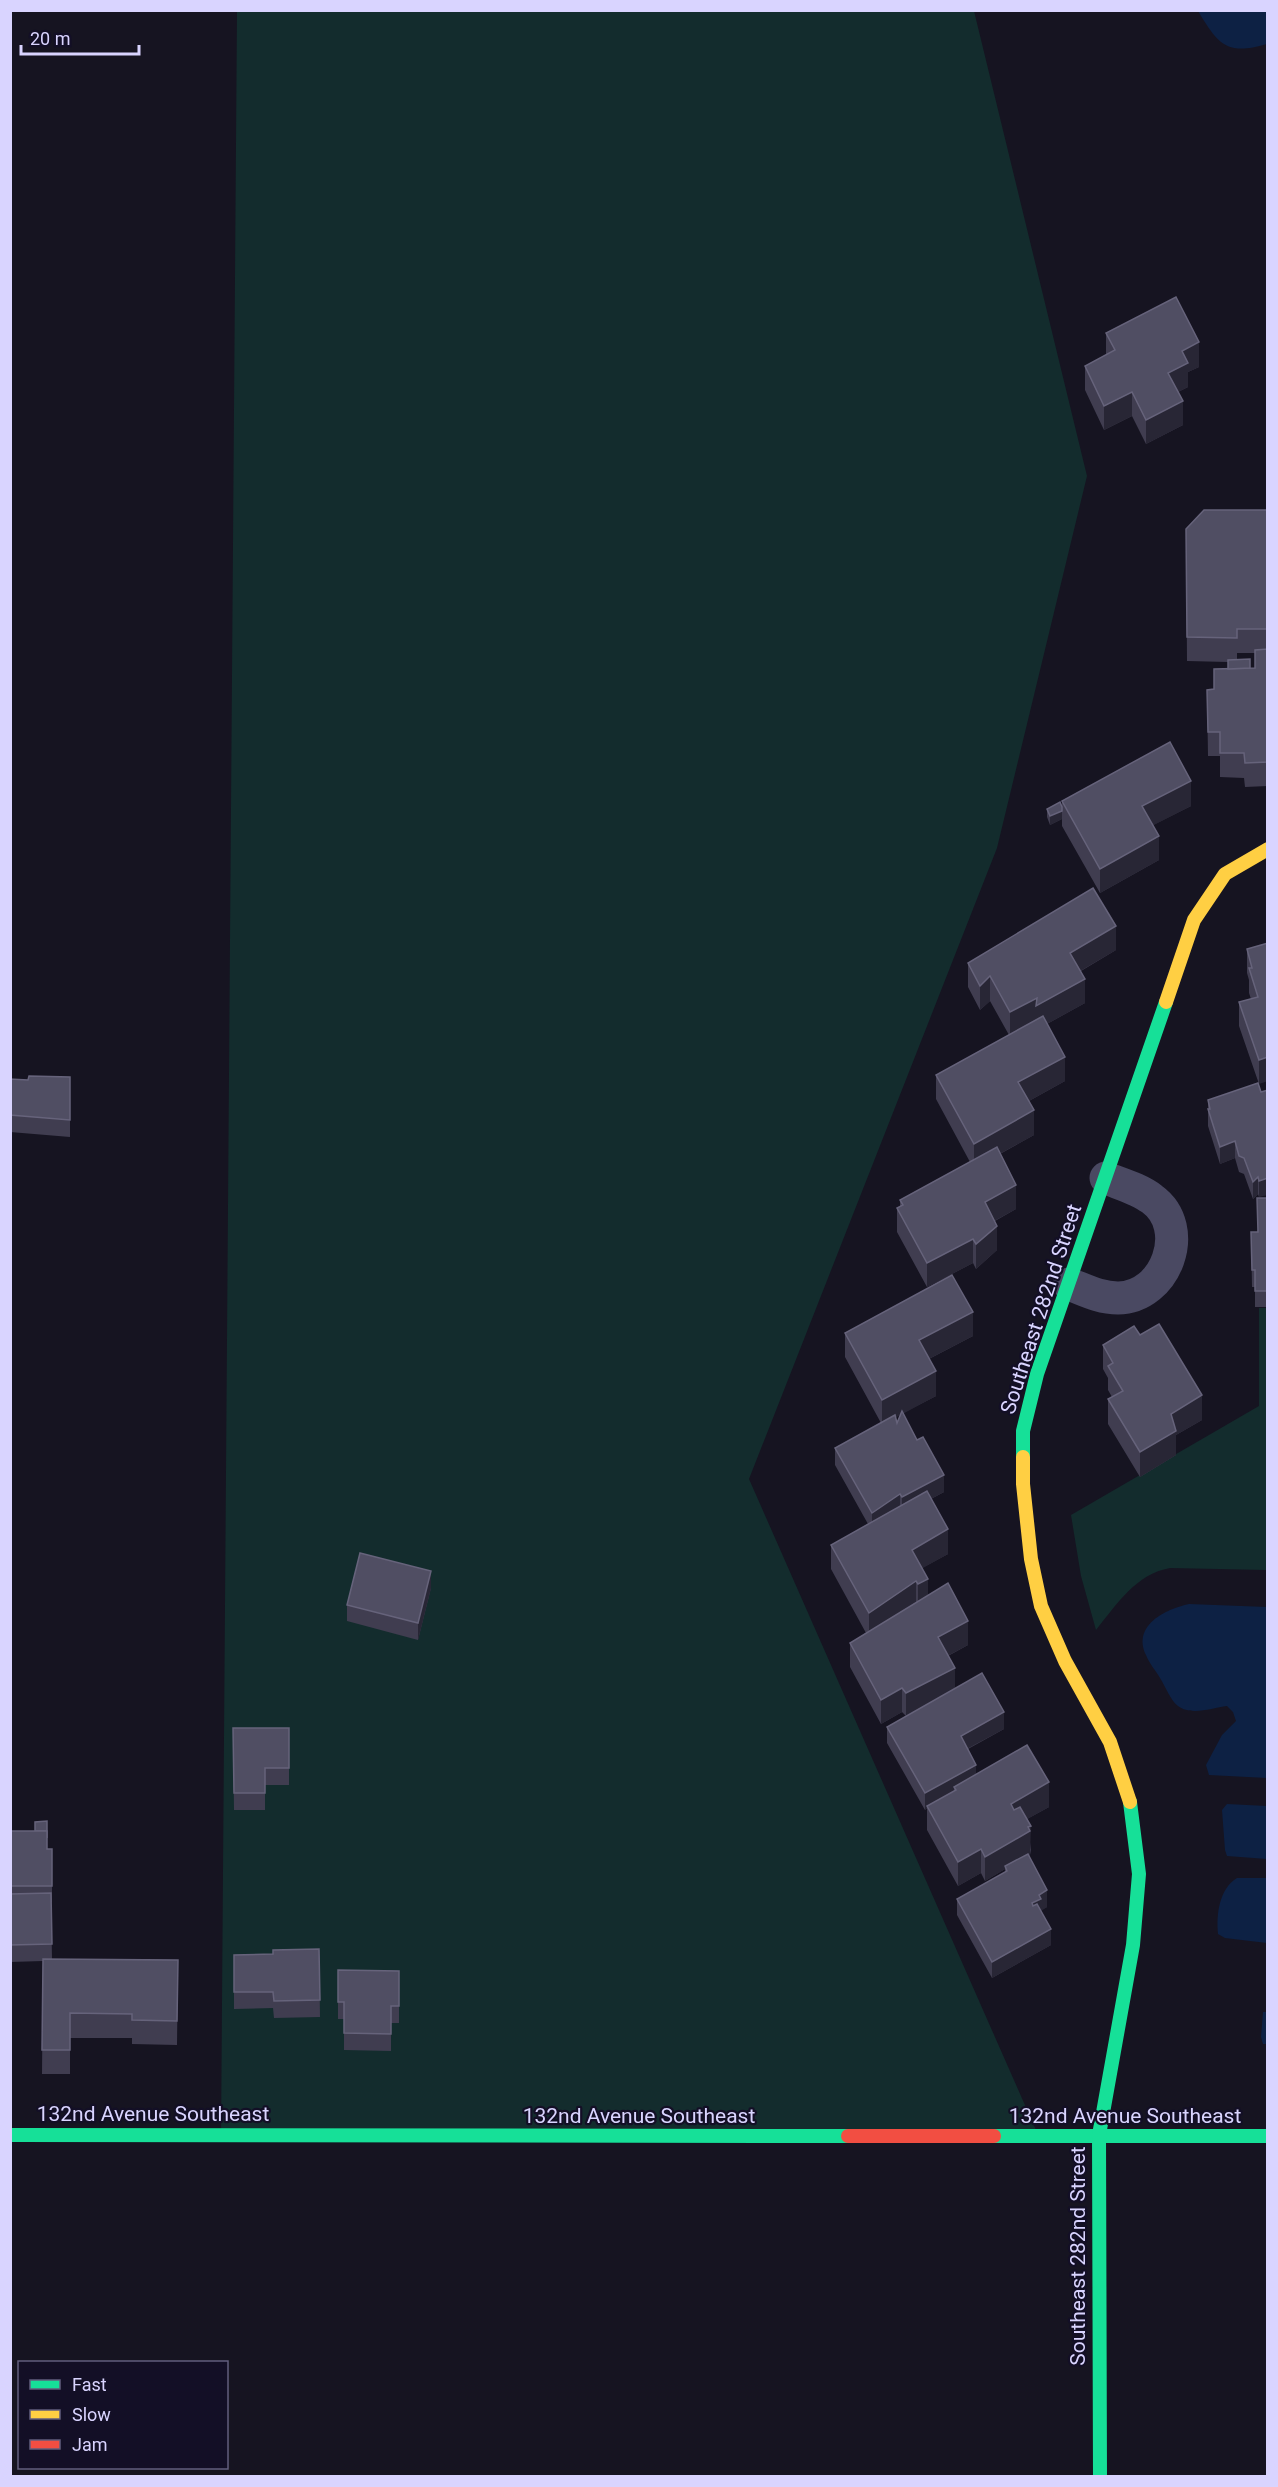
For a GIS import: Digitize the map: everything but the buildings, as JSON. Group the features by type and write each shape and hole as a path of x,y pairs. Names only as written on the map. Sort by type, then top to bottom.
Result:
{"street":[{"name":"Southeast 282nd Street","path":"1100,2476 1099,2135 1133,1945 1139,1874 1129,1797 1110,1742 1065,1661 1041,1606 1032,1558 1023,1484 1023,1431 1037,1374 1194,920 1225,874 1268,849"},
{"path":"1069,1284 1097,1295 1119,1299 1140,1293 1158,1280 1169,1261 1172,1239 1167,1217 1154,1200 1134,1188 1106,1178"},
{"name":"132nd Avenue Southeast","path":"10,2135 1268,2136"}],"green space":[{"path":"237,11 974,11 1087,476 997,848 749,1479 1039,2137 221,2136"},
{"path":"1259,1308 1267,1308 1267,1570 1170,1568 1158,1571 1137,1583 1096,1630 1081,1576 1071,1515 1259,1406"}],"water":[{"path":"1198,11 1267,11 1267,44 1242,49 1232,48 1211,32"},
{"path":"1189,1604 1267,1607 1267,1778 1209,1775 1206,1765 1222,1735 1236,1721 1233,1712 1227,1706 1195,1711 1178,1706 1147,1658 1143,1644 1147,1627 1162,1614"},
{"path":"1227,1804 1267,1806 1267,1859 1227,1856 1222,1810"},
{"path":"1237,1878 1267,1878 1267,1943 1225,1938 1218,1934 1220,1903 1226,1889"},
{"path":"1263,2012 1267,2012 1267,2044 1263,2044 1261,2037"}],"traffic: fast":[{"path":"1023,1457 1023,1431 1037,1374 1166,1002"},
{"path":"1100,2476 1099,2135 1133,1945 1139,1874 1130,1802"},
{"path":"10,2135 848,2136"},
{"path":"994,2136 1268,2136"}],"traffic: slow":[{"path":"1166,1002 1194,920 1225,874 1268,849"},
{"path":"1023,1457 1023,1484 1031,1559 1041,1606 1065,1661 1110,1742 1130,1802"}],"traffic: jam":[{"path":"848,2136 994,2136"}]}
